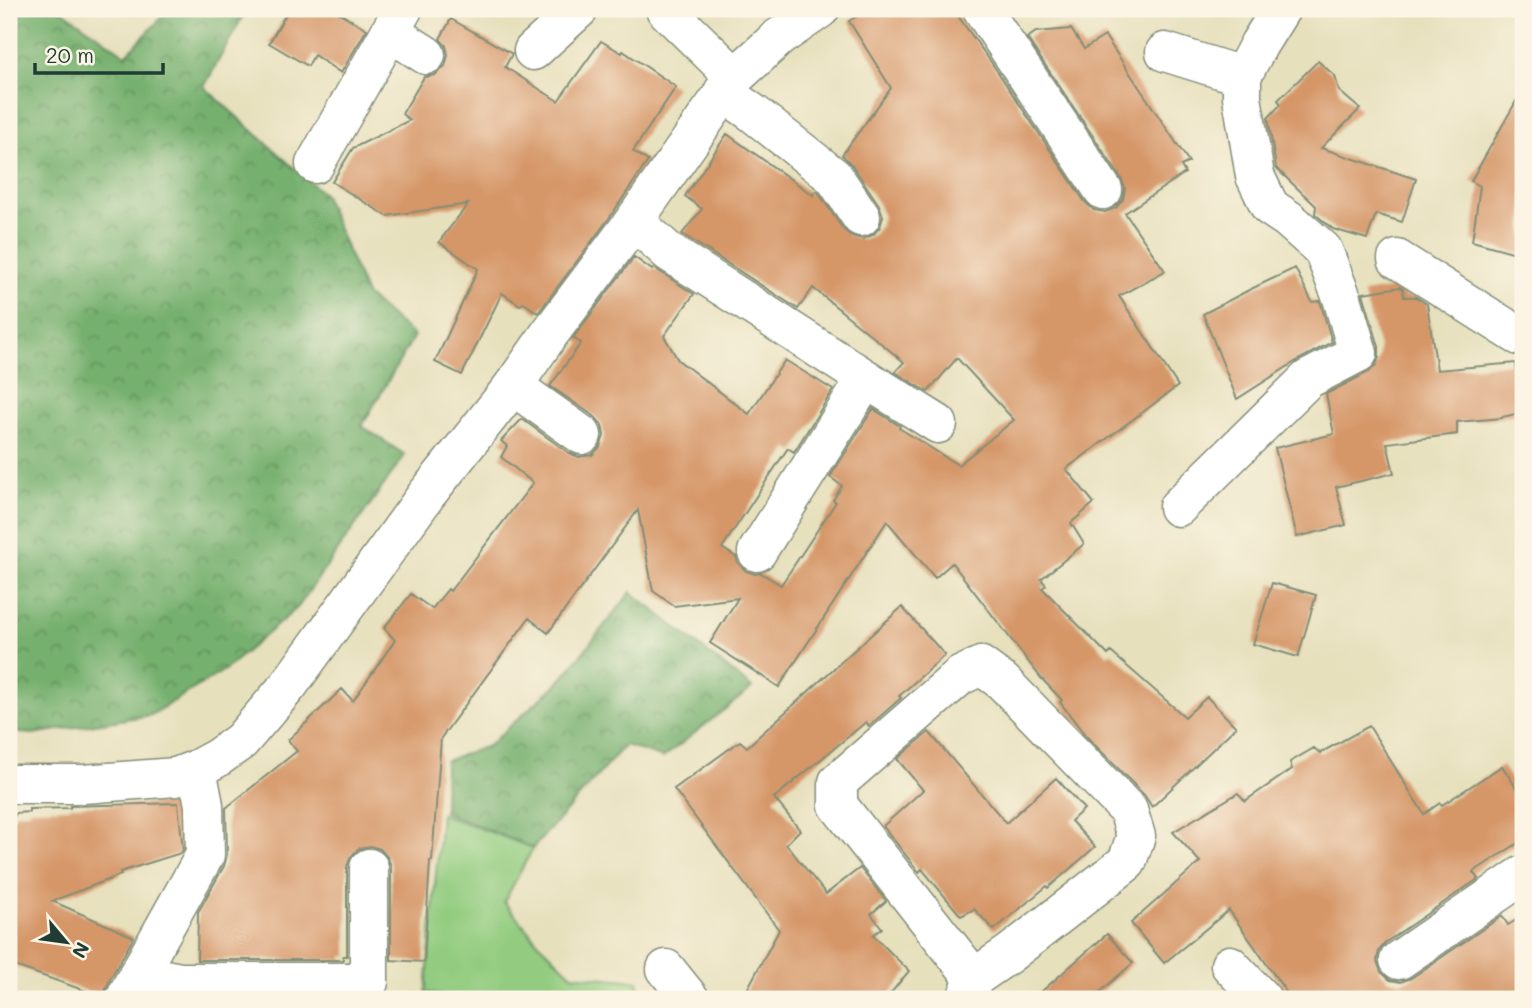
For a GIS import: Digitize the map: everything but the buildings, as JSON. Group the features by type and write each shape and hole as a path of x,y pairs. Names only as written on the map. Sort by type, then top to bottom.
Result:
{"street":[{"path":"533,51 579,9"},
{"path":"664,9 753,113 834,177 861,217"},
{"path":"9,784 83,784 176,777 217,758 241,741 288,685 426,494 513,386 634,221 729,84 778,38 820,9"},
{"path":"982,9 1103,190"},
{"path":"1178,507 1308,379 1358,353 1342,298 1322,250 1270,206 1255,176 1242,97 1242,76 1281,9"},
{"path":"315,164 396,21 426,55"},
{"path":"1165,52 1242,76"},
{"path":"634,221 670,253 939,424"},
{"path":"1397,260 1523,336"},
{"path":"757,552 866,379"},
{"path":"513,386 582,435"},
{"path":"981,666 1003,682 1128,810 1136,836 1127,862 1009,954 970,989 838,805 838,782 960,676 981,666"},
{"path":"132,987 205,855 204,805 197,769"},
{"path":"132,987 180,982 369,982 369,868"},
{"path":"1399,960 1523,875"},
{"path":"1230,965 1262,999"},
{"path":"666,969 690,999"}],"green space":[{"path":"9,9 60,9 126,55 170,9 235,9 244,14 204,87 324,195 366,295 414,336 362,426 405,455 298,607 226,669 151,715 33,734 9,732"},
{"path":"631,592 752,688 663,758 625,745 533,848 444,812 445,761 488,746 560,681"},
{"path":"441,814 533,848 504,902 537,941 572,975 638,981 641,992 627,999 454,999 426,992"}]}
